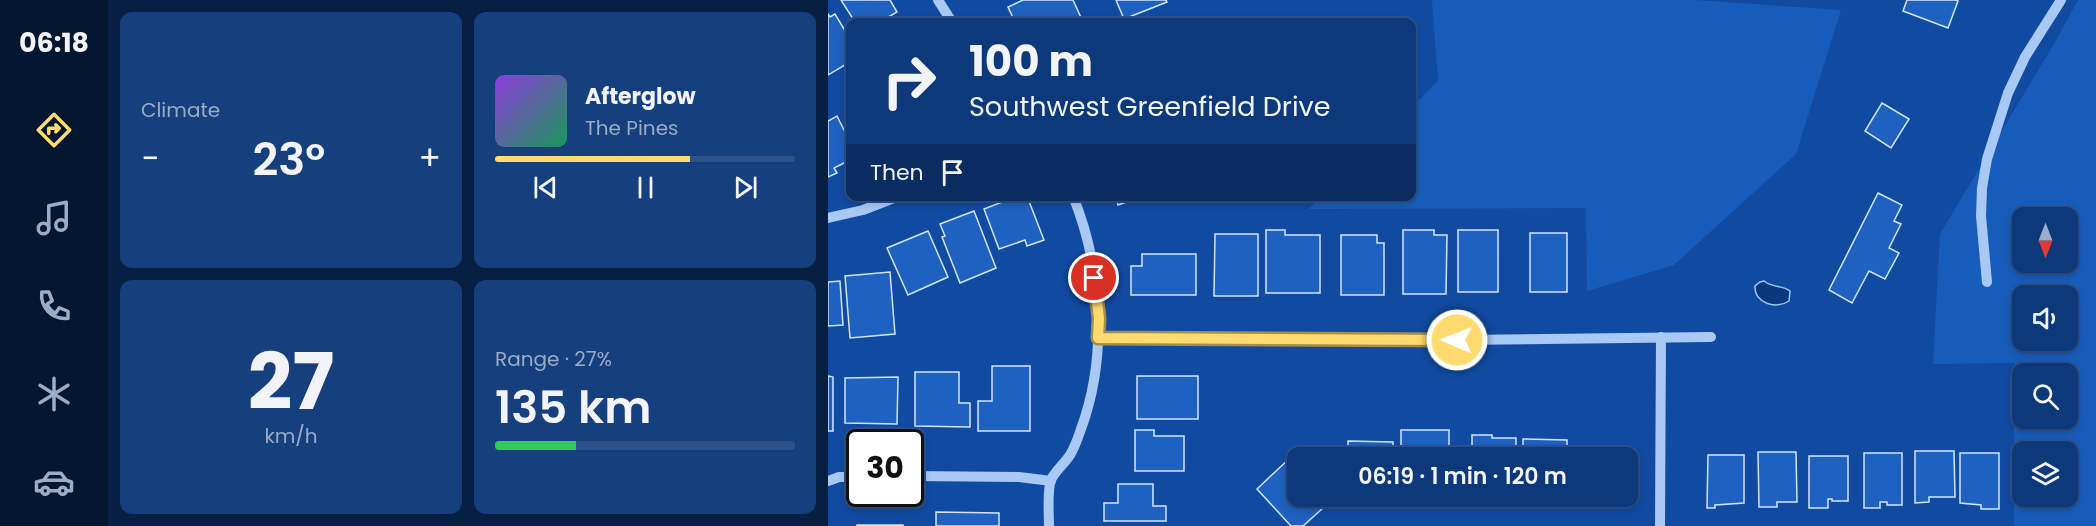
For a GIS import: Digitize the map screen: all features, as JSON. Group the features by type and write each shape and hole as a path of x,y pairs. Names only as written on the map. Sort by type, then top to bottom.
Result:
{"street":[{"path":"938,0 949,18"},
{"path":"1987,282 1982,216 1982,188 1987,159 2007,93 2025,57 2061,0"},
{"path":"828,218 863,210 886,201"},
{"path":"1049,526 1051,481 1070,455 1081,430 1090,401 1098,338 1099,318 1092,264 1083,223 1075,201"},
{"path":"1660,526 1661,337"},
{"path":"1098,338 1457,340 1712,337"},
{"path":"924,476 1019,477 1051,481"},
{"path":"828,481 846,477"}],"shaded area":[{"path":"1432,0 1695,0 1841,10 1796,154 1674,265 1587,291 1586,208 1309,209 1317,201 1416,201 1416,103 1438,81"},
{"path":"2078,0 2096,0 2096,526 2014,526 2014,507 2078,507 2078,441 2014,441 2014,429 2078,429 2078,363 1933,364 1940,234"},
{"path":"1764,281 1790,291 1789,301 1772,305 1762,301 1758,297 1755,286"}],"building":[{"path":"841,0 890,0 897,12 887,18 852,18"},
{"path":"1023,0 1073,0 1081,18 1013,18 1008,7"},
{"path":"1116,0 1166,0 1167,2 1127,18 1124,18"},
{"path":"1907,0 1958,1 1948,28 1903,11"},
{"path":"828,14 830,17 835,14 846,32 846,64 828,75"},
{"path":"1882,103 1909,119 1891,148 1865,131"},
{"path":"837,116 846,134 846,162 834,168 837,173 828,177 828,121"},
{"path":"1878,193 1902,205 1894,221 1901,224 1889,248 1899,253 1885,279 1869,271 1852,303 1829,290"},
{"path":"1005,201 1029,201 1044,240 1027,246 1025,240 999,249 984,209"},
{"path":"1117,201 1129,201 1118,205"},
{"path":"974,211 996,268 960,283 942,237 945,236 940,224"},
{"path":"1266,230 1285,230 1285,235 1320,235 1320,293 1266,293"},
{"path":"1403,230 1434,230 1434,235 1447,235 1446,294 1403,294"},
{"path":"1458,230 1498,230 1498,292 1458,292"},
{"path":"928,231 948,277 908,295 887,248"},
{"path":"1530,233 1567,233 1567,292 1530,292"},
{"path":"1215,234 1258,234 1258,296 1214,296"},
{"path":"1341,235 1377,235 1377,243 1384,243 1384,295 1341,295"},
{"path":"1142,254 1196,254 1196,295 1131,295 1131,266 1142,266"},
{"path":"890,272 895,334 850,338 845,276"},
{"path":"840,281 843,325 828,326 828,282"},
{"path":"992,366 1030,366 1030,431 978,431 978,401 992,401"},
{"path":"915,372 959,372 959,403 970,403 970,427 915,426"},
{"path":"828,376 833,377 833,431 828,431"},
{"path":"1137,376 1198,376 1198,419 1137,419"},
{"path":"898,377 897,424 845,423 845,378"},
{"path":"1135,430 1154,430 1154,436 1184,436 1184,471 1135,471"},
{"path":"1401,430 1449,430 1449,447 1401,447"},
{"path":"1472,435 1516,438 1516,447 1472,447"},
{"path":"1523,439 1567,440 1567,447 1523,447"},
{"path":"1348,441 1393,442 1393,447 1348,447"},
{"path":"1915,451 1954,451 1955,497 1929,497 1929,502 1915,503"},
{"path":"1758,452 1796,452 1797,502 1777,502 1777,507 1759,507"},
{"path":"1864,453 1902,453 1902,505 1887,505 1887,502 1880,502 1880,508 1864,508"},
{"path":"1960,453 1999,453 1999,509 1981,509 1981,505 1960,503"},
{"path":"1708,455 1744,455 1744,503 1715,505 1715,508 1707,508"},
{"path":"1809,456 1848,456 1848,501 1828,499 1828,508 1809,508"},
{"path":"1287,461 1287,507 1324,507 1303,526 1291,526 1257,489"},
{"path":"1118,484 1153,484 1153,506 1166,506 1166,521 1104,521 1104,503 1118,503"},
{"path":"936,512 999,513 999,526 936,526"},
{"path":"903,525 903,526 857,526"}],"route":[{"path":"1094,278 1099,318 1098,338 1457,340"}]}
